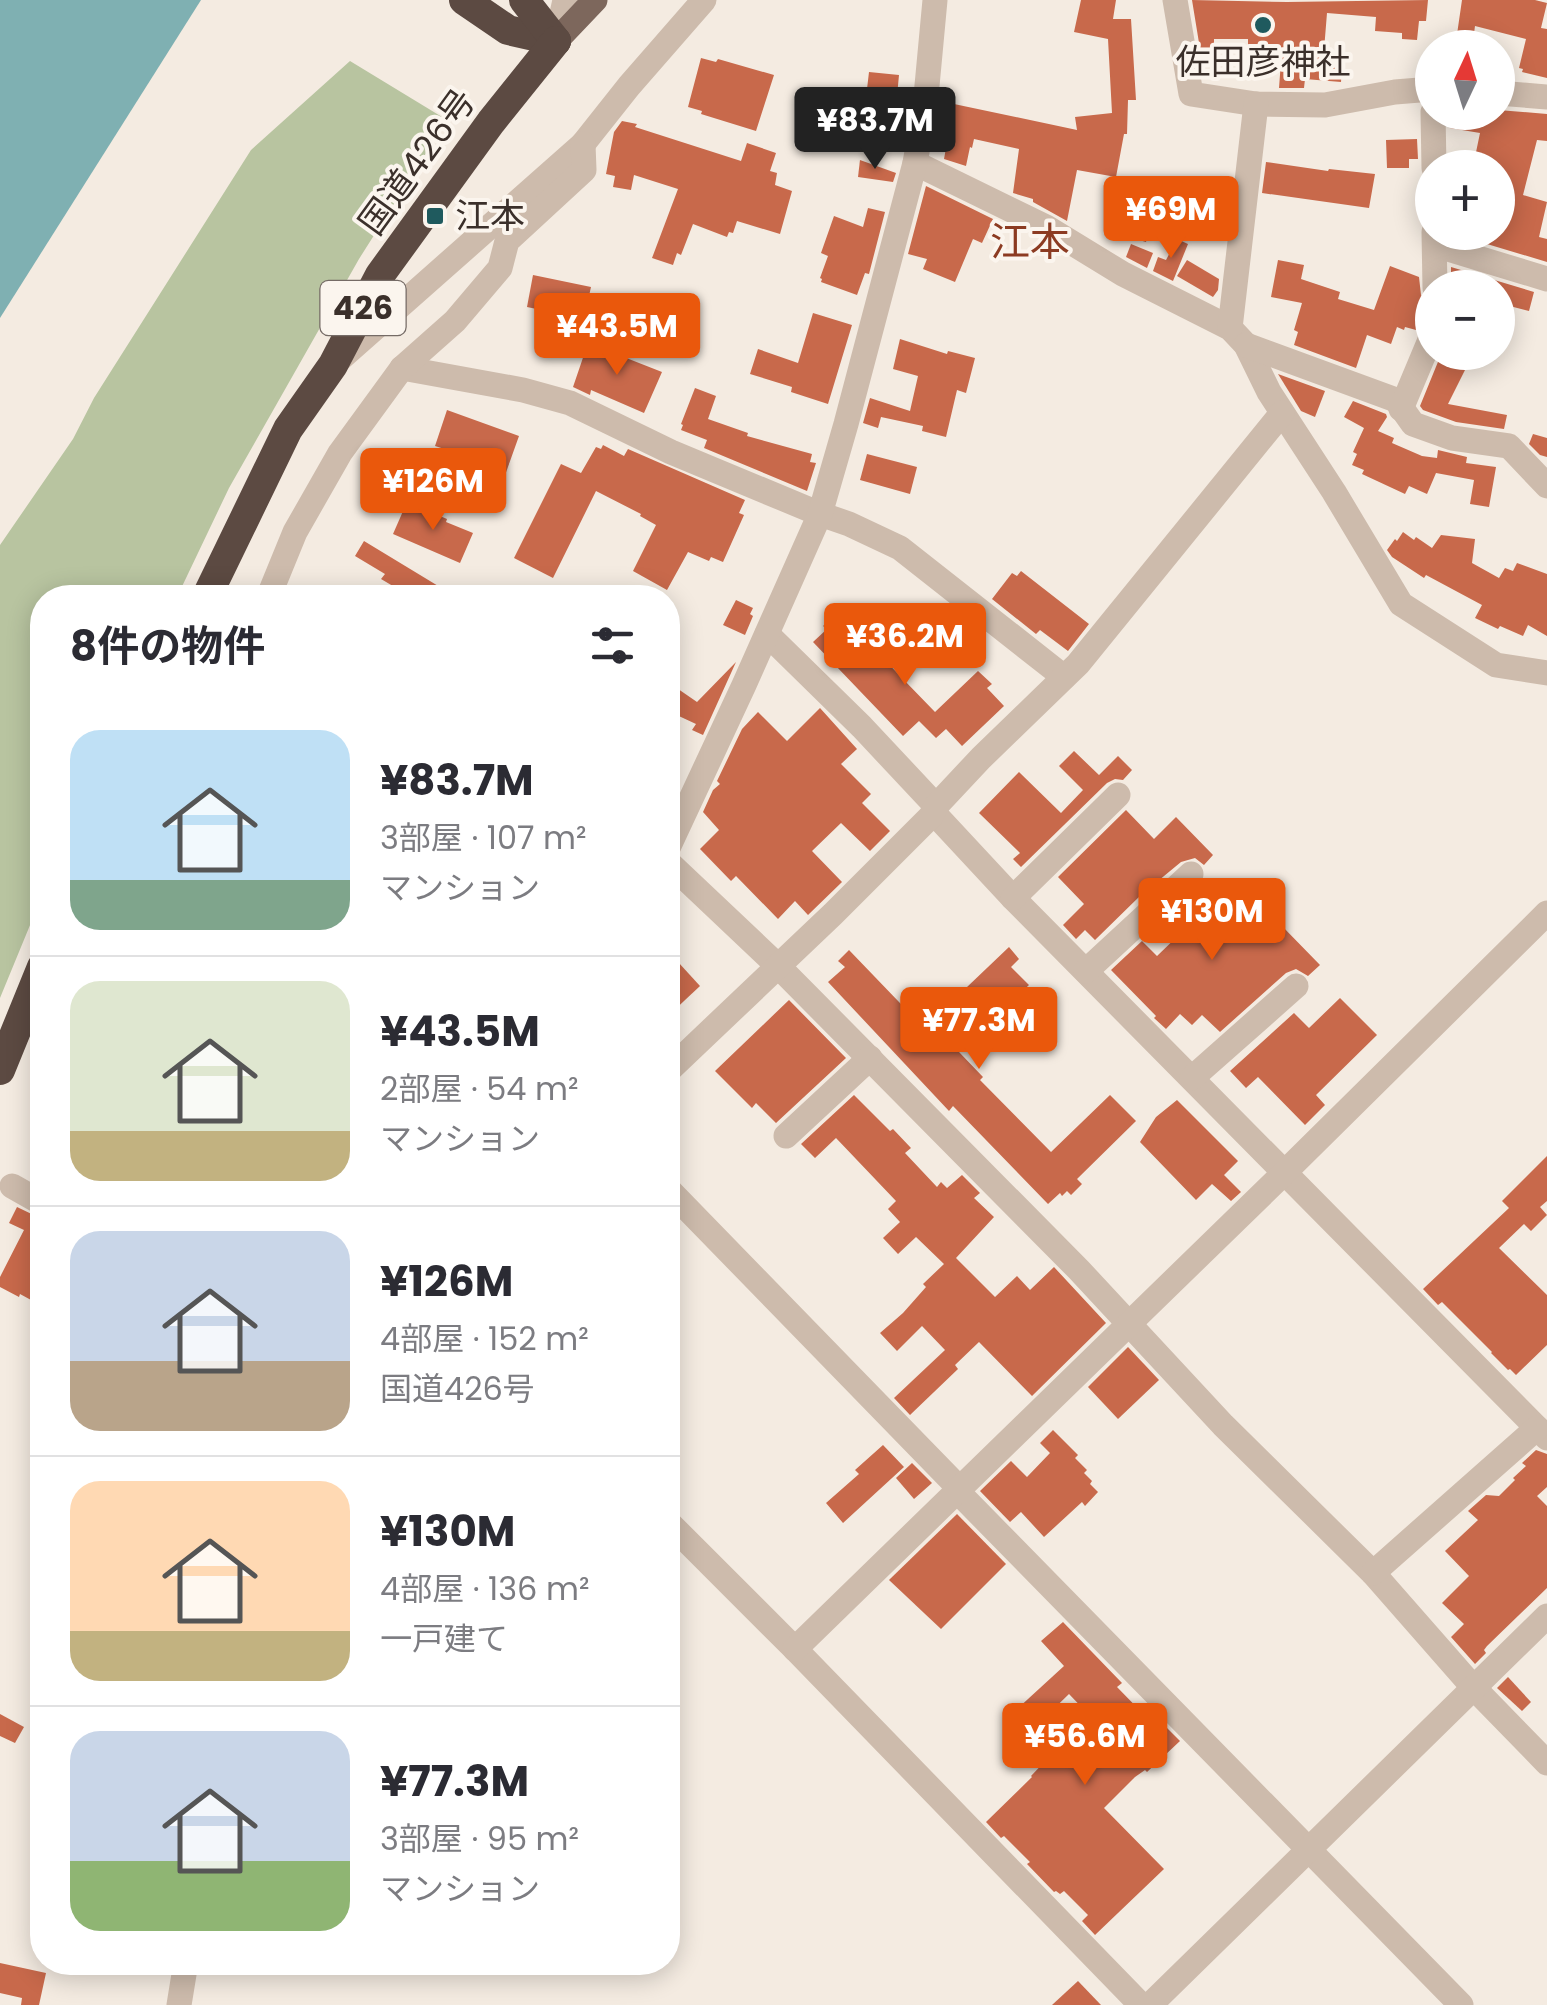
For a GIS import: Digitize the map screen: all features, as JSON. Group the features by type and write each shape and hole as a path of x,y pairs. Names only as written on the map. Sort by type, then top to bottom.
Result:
{"highway":[{"path":"464,0 508,30 556,41"},
{"path":"526,1 556,41"},
{"name":"国道426号","path":"212,585 288,429 333,365 380,276 491,122 556,41"},
{"path":"0,1070 30,996"}],"main road":[{"path":"556,41 595,0"}],"street":[{"path":"556,41 566,0"},
{"path":"333,365 583,144 704,0"},
{"path":"680,822 820,514 915,163 925,107 935,0"},
{"path":"1175,0 1191,94 1256,104 1326,105 1415,90"},
{"path":"1515,94 1547,97"},
{"path":"1256,104 1238,337 1401,604 1496,665 1547,673"},
{"path":"273,585 295,532 340,454 402,368 455,321 500,268 507,242 584,170 583,144"},
{"path":"915,163 1046,227 1238,337 1396,400 1413,424 1452,438 1510,446 1547,486"},
{"path":"1465,250 1547,279"},
{"path":"402,368 570,402 672,452 849,524 900,548 1064,677"},
{"path":"1401,410 1418,370"},
{"path":"680,1060 1078,664 1282,413"},
{"path":"767,634 862,727 1014,898 1542,1432 1373,1574"},
{"path":"1014,898 1118,794"},
{"path":"680,873 870,1058 1130,1324 1223,1425 1373,1574 1473,1687 1547,1762"},
{"path":"1086,971 1191,874"},
{"path":"795,1648 1547,913"},
{"path":"1192,1078 1296,986"},
{"path":"786,1136 870,1058"},
{"path":"12,1186 30,1196"},
{"path":"680,1201 1461,2005"},
{"path":"680,1534 1141,2005"},
{"path":"1150,2005 1547,1616"},
{"path":"179,2005 184,1975"}],"green space":[{"path":"350,61 447,120 359,259 229,488 183,585 30,585 30,925 0,998 0,545 73,439 94,398 251,150"}],"water":[{"path":"0,0 201,0 0,318"}],"building":[{"path":"1081,0 1116,0 1113,19 1131,19 1136,100 1128,100 1127,134 1116,177 1077,170 1067,221 1033,199 1013,193 1019,149 974,139 966,166 944,159 954,104 1077,130 1075,117 1112,113 1108,39 1074,32"},
{"path":"1192,0 1428,0 1426,21 1419,21 1415,40 1402,39 1402,33 1375,31 1376,17 1327,13 1324,50 1343,52 1341,82 1305,79 1304,88 1279,88 1282,48 1248,45 1248,39 1214,39 1214,48 1200,49"},
{"path":"1462,0 1547,3 1541,28 1547,29 1547,78 1519,68 1526,39 1515,36 1515,30 1475,26 1474,30 1458,30"},
{"path":"701,58 774,75 756,131 688,107"},
{"path":"869,72 899,75 898,120 905,121 902,141 866,125"},
{"path":"1515,111 1547,114 1547,141 1537,140 1523,195 1547,202 1539,237 1547,239 1547,262 1507,250 1515,250 1515,150 1476,150 1480,133 1462,130 1515,130"},
{"path":"622,121 741,161 747,143 776,153 770,171 777,173 775,185 792,191 780,234 737,221 727,237 693,224 673,265 652,258 678,189 634,175 631,190 613,187 615,176 606,174 614,132"},
{"path":"1417,139 1418,150 1415,159 1409,159 1409,168 1387,168 1386,140"},
{"path":"860,160 896,173 893,182 858,177"},
{"path":"1266,162 1375,174 1369,208 1262,193"},
{"path":"926,186 993,219 982,243 973,239 955,282 923,269 927,259 908,254"},
{"path":"1119,191 1142,197 1136,219 1151,224 1146,242 1108,231"},
{"path":"868,208 885,212 869,274 865,273 857,295 821,282 828,256 821,253 834,216 863,227"},
{"path":"1177,239 1188,244 1173,281 1153,271 1158,257 1166,260"},
{"path":"1131,244 1153,253 1147,268 1126,257"},
{"path":"1187,260 1219,279 1213,297 1177,276"},
{"path":"1278,260 1304,265 1301,279 1340,292 1338,299 1374,310 1390,266 1415,275 1415,330 1397,327 1391,344 1367,335 1356,368 1294,345 1302,303 1271,297"},
{"path":"533,275 591,287 582,327 550,320 551,312 527,307"},
{"path":"1515,286 1534,292 1529,311 1515,307"},
{"path":"813,313 852,325 828,404 750,374 758,349 798,363"},
{"path":"900,339 975,358 966,393 957,390 946,437 922,431 923,426 881,417 878,428 863,423 870,398 910,411 918,376 893,369"},
{"path":"588,343 662,372 644,413 591,390 590,395 573,387"},
{"path":"1435,370 1465,370 1448,404 1507,415 1504,429 1456,422 1420,406"},
{"path":"1278,374 1325,391 1315,417 1301,411"},
{"path":"695,388 716,396 708,419 748,433 747,436 812,454 810,462 816,463 807,491 704,448 707,440 681,430"},
{"path":"1353,401 1386,414 1378,431 1394,438 1392,443 1422,456 1437,458 1438,450 1467,457 1466,463 1496,467 1489,507 1470,504 1474,480 1436,473 1427,494 1409,486 1405,494 1362,474 1364,470 1352,465 1357,454 1353,452 1364,428 1344,417"},
{"path":"447,410 519,436 504,478 476,467 479,460 435,446"},
{"path":"1533,434 1547,438 1547,457 1529,444"},
{"path":"603,445 624,456 628,449 745,500 739,513 744,515 723,562 688,552 670,585 658,585 633,571 656,525 596,491 553,578 514,558 561,464 581,473 596,447 601,449"},
{"path":"867,454 917,467 910,494 860,480"},
{"path":"407,502 473,533 460,563 393,534"},
{"path":"1403,532 1432,548 1441,535 1475,539 1472,563 1499,578 1505,568 1513,571 1517,563 1547,574 1547,636 1528,625 1523,636 1475,618 1482,605 1426,575 1424,578 1392,557 1387,550"},
{"path":"364,541 437,585 391,585 381,579 385,574 355,556"},
{"path":"1021,571 1089,624 1068,651 1040,630 1036,634 992,599 1012,573 1017,576"},
{"path":"736,600 753,608 745,635 723,625"},
{"path":"838,612 935,712 978,671 992,684 987,688 1004,706 962,746 946,729 936,738 919,721 903,736 813,642"},
{"path":"736,662 703,735 692,730 696,724 680,717 680,690 697,702"},
{"path":"820,708 857,749 841,764 871,794 862,803 890,831 870,851 841,823 812,851 842,882 808,915 795,901 778,919 736,876 731,881 700,849 719,830 703,812 720,784 717,781 742,729 758,712 787,741"},
{"path":"1074,751 1099,775 1118,756 1132,770 1123,780 1107,783 1021,867 1013,859 1020,853 979,813 1019,772 1061,813 1083,790 1059,766"},
{"path":"1126,810 1154,839 1176,817 1213,855 1204,865 1195,858 1181,862 1095,940 1085,930 1076,939 1063,925 1084,904 1058,877"},
{"path":"1203,884 1239,920 1255,905 1320,965 1308,976 1296,969 1286,973 1220,1032 1202,1015 1192,1025 1180,1014 1166,1029 1111,970 1142,941 1157,956 1184,930 1170,916"},
{"path":"1009,947 1019,959 1011,967 1029,985 959,1052 983,1077 980,1080 1051,1152 1110,1095 1136,1121 1077,1179 1082,1184 1071,1195 1067,1191 1062,1196 1060,1193 1048,1204 953,1106 949,1111 828,982 845,967 838,961 849,950 924,1028"},
{"path":"680,964 700,986 680,1005"},
{"path":"1340,998 1377,1035 1316,1095 1325,1105 1305,1125 1258,1077 1246,1088 1230,1071 1294,1013 1309,1028"},
{"path":"789,1000 846,1058 776,1123 756,1103 752,1108 715,1071"},
{"path":"854,1095 911,1148 905,1153 937,1187 941,1182 947,1188 962,1175 980,1193 974,1198 994,1217 956,1258 995,1297 1017,1276 1030,1290 1054,1267 1106,1323 1032,1396 979,1342 955,1365 958,1369 910,1415 894,1398 945,1350 922,1326 897,1351 880,1333 903,1313 926,1287 923,1284 944,1264 916,1237 898,1254 883,1238 900,1222 888,1209 896,1201 836,1138 815,1158 801,1144"},
{"path":"1177,1100 1238,1161 1224,1175 1241,1192 1231,1201 1212,1184 1196,1200 1140,1142 1156,1117"},
{"path":"1547,1156 1547,1201 1540,1207 1547,1215 1531,1231 1524,1224 1499,1248 1547,1295 1547,1345 1516,1375 1442,1302 1438,1305 1423,1289 1509,1208 1502,1201"},
{"path":"17,1207 30,1213 30,1299 0,1287 0,1277 24,1230 9,1223"},
{"path":"1128,1347 1159,1380 1118,1419 1088,1387"},
{"path":"1053,1430 1078,1455 1075,1458 1087,1470 1084,1473 1098,1492 1044,1537 1021,1512 1010,1522 980,1491 1011,1461 1027,1477 1050,1453 1040,1443"},
{"path":"883,1445 904,1467 843,1523 826,1503 859,1474 855,1470"},
{"path":"1536,1450 1547,1454 1547,1487 1537,1496 1547,1506 1547,1588 1487,1646 1486,1653 1475,1664 1451,1637 1464,1624 1442,1603 1469,1576 1445,1551 1478,1520 1468,1511 1486,1495 1499,1496"},
{"path":"912,1463 932,1483 914,1499 896,1478"},
{"path":"957,1514 1006,1564 941,1629 889,1580"},
{"path":"1063,1622 1122,1683 1117,1687 1154,1725 1158,1729 1163,1724 1180,1741 1104,1808 1164,1869 1095,1935 1082,1921 1088,1915 1064,1891 1054,1892 1027,1864 1030,1862 986,1822 1092,1718 1069,1694 1034,1728 1016,1710 1064,1666 1041,1641"},
{"path":"1508,1677 1531,1702 1522,1711 1497,1688"},
{"path":"0,1714 24,1727 15,1743 0,1736"},
{"path":"0,1963 30,1970 30,1975 46,1975 39,2005 21,2005 22,1998 0,1993"},
{"path":"1078,1981 1101,2005 1052,2005"}],"place":[{"name":"佐田彦神社","path":"1263,25"},
{"name":"江本","path":"435,216"}],"district":[{"name":"江本","path":"1030,242"}]}
